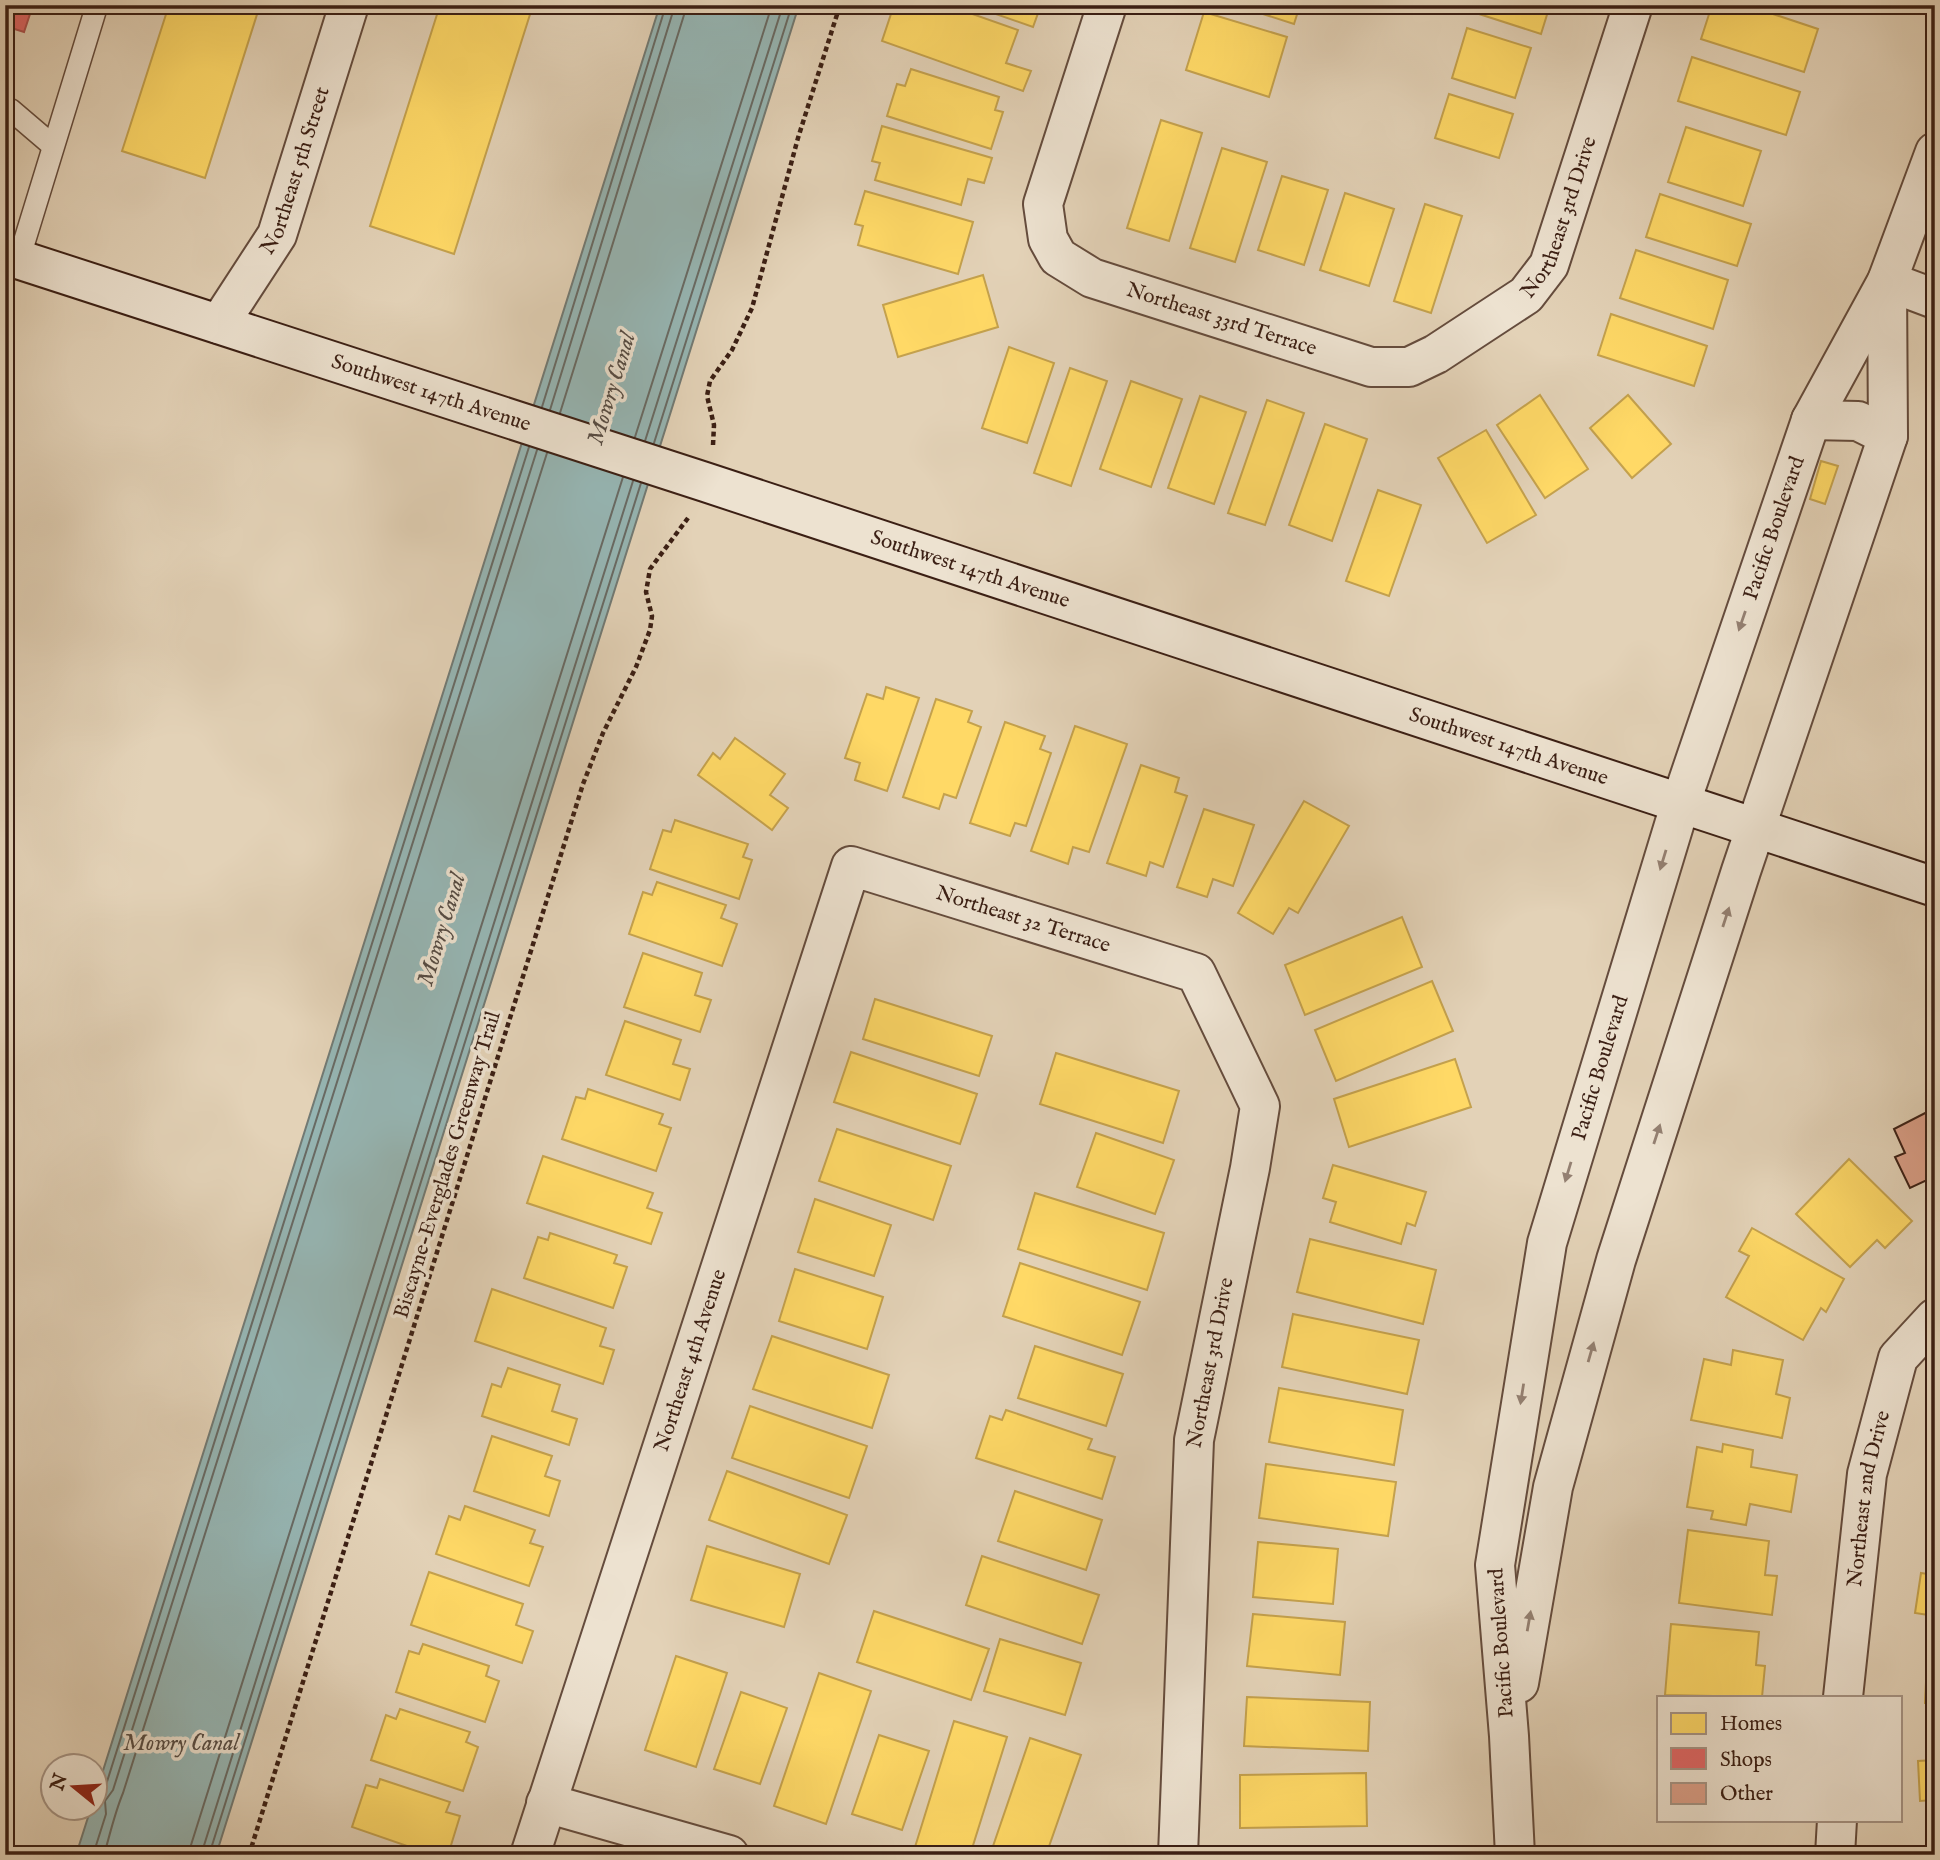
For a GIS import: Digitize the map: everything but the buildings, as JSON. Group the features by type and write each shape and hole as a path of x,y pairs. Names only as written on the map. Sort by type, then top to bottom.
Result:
{"street":[{"name":"Northeast 5th Street","path":"219,324 277,235 349,5"},
{"name":"Northeast 33rd Terrace","path":"1107,5 1043,204 1048,239 1058,257 1092,278 1371,367 1409,367"},
{"name":"Northeast 3rd Drive","path":"1409,367 1436,354 1526,295 1549,265 1633,5"},
{"name":"Pacific Boulevard","path":"1515,1855 1509,1736 1495,1564 1547,1243 1681,802 1811,420 1887,281 1921,232 1935,152"},
{"name":"Southwest 147th Avenue","path":"12,257 673,471 1935,887"},
{"name":"Pacific Boulevard","path":"1509,1736 1553,1487 1616,1260 1755,828 1888,436 1887,281"},
{"path":"1887,281 1935,299"},
{"path":"1811,420 1858,421 1888,436"},
{"name":"Northeast 32 Terrace","path":"851,866 1196,973"},
{"name":"Northeast 4th Avenue","path":"530,1855 851,866"},
{"name":"Northeast 3rd Drive","path":"1178,1855 1194,1440 1250,1168 1260,1106 1196,973"},
{"name":"Northeast 2nd Drive","path":"1843,1696 1867,1474 1898,1358 1935,1318"},
{"path":"546,1803 729,1855"},
{"path":"1835,1855 1837,1822"}],"lane":[{"path":"12,257 52,145 97,5"},
{"path":"5,108 11,110 52,145"}],"path":[{"path":"712,451 714,425 708,396 710,381 732,350 752,308 798,138 840,5"},
{"name":"Biscayne-Everglades Greenway Trail","path":"249,1855 583,784 650,630 652,616 646,593 650,569 694,509"}],"water":[{"name":"Mowry Canal","path":"660,5 799,5 216,1855 76,1855 87,1822 108,1822 108,1755"}]}
